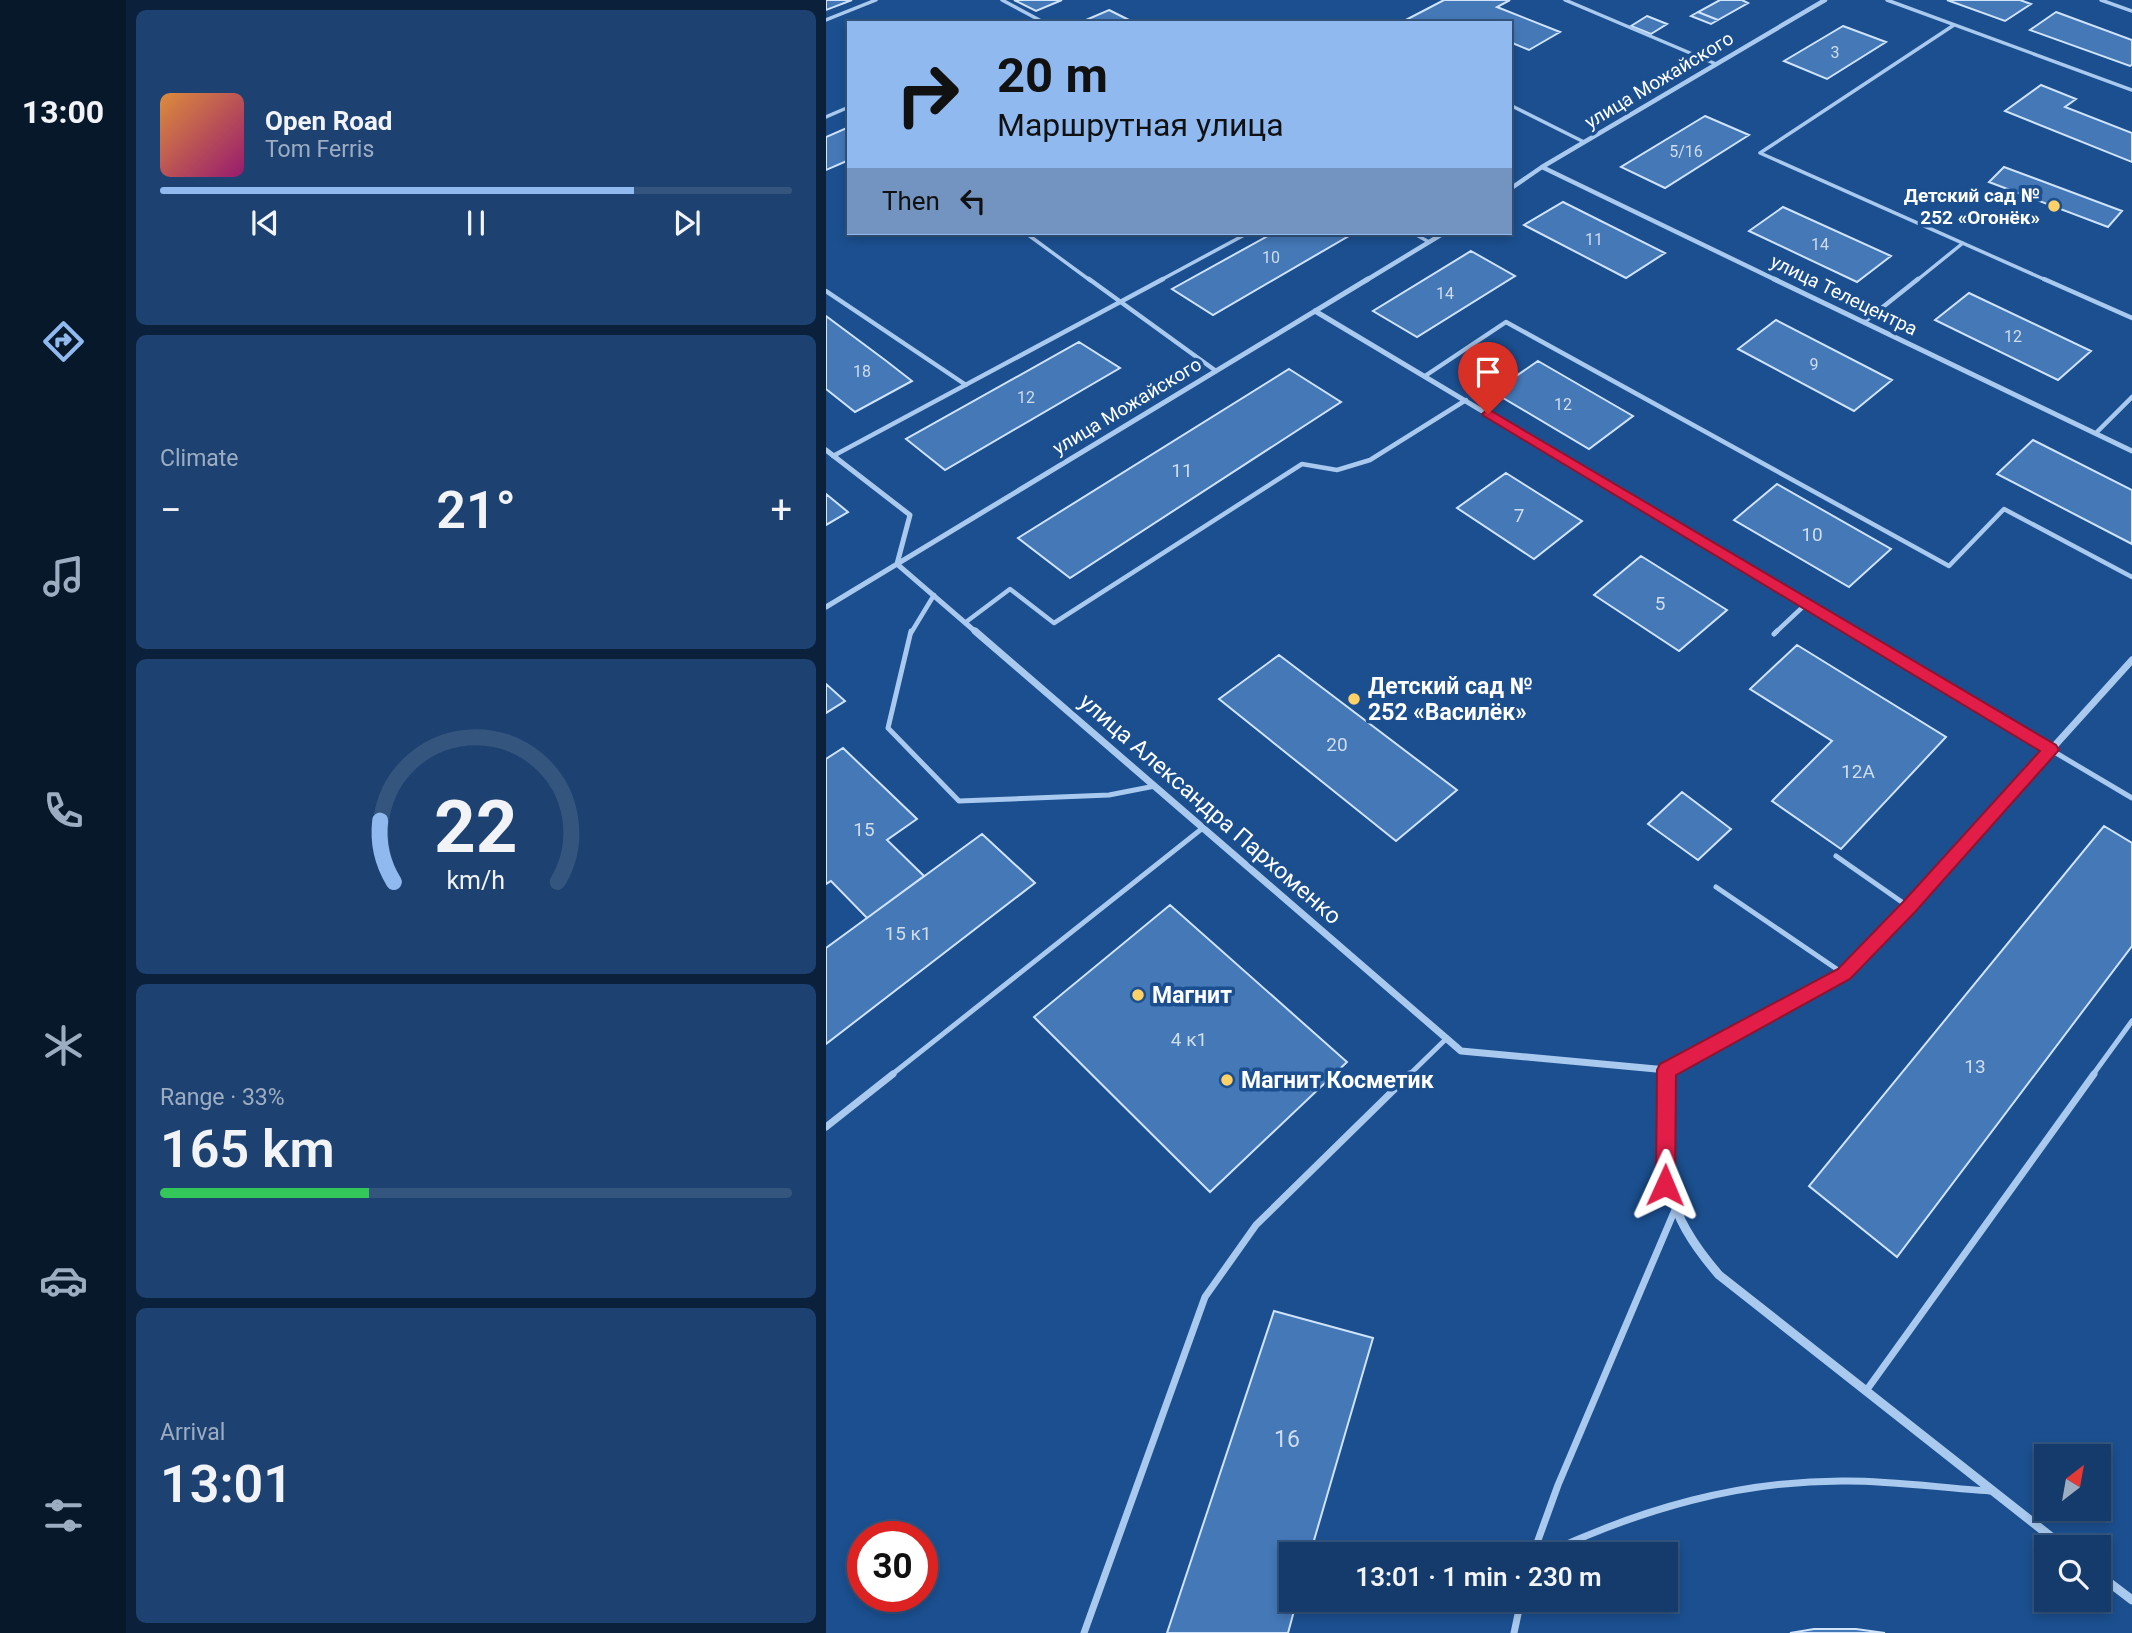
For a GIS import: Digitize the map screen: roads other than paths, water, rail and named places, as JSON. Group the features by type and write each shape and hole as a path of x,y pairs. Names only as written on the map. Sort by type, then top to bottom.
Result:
{"street":[{"name":"улица Можайского","path":"1512,188 1542,167 1825,0"},
{"name":"улица Телецентра","path":"1542,167 2132,451"},
{"name":"улица Можайского","path":"826,607 1441,235"},
{"path":"1315,311 2051,750"},
{"path":"826,450 910,515 897,564"},
{"name":"улица Александра Пархоменко","path":"897,564 1461,1051 1667,1070"},
{"path":"2049,1535 1719,1275 1699,1254 1674,1212 1665,1185 1667,1070 1844,974 1909,907 2132,660"},
{"path":"2111,1584 2132,1600"}],"lane":[{"path":"826,20 876,0"},
{"path":"1002,0 1040,21"},
{"path":"1565,0 1716,64"},
{"path":"1887,0 2132,90"},
{"path":"2101,0 2132,11"},
{"path":"1954,24 1760,153 2132,318"},
{"path":"1512,106 1584,142"},
{"path":"826,117 847,108"},
{"path":"1028,235 1216,371"},
{"path":"834,456 1244,235"},
{"path":"1417,235 1429,242"},
{"path":"1864,322 1963,243"},
{"path":"826,291 966,385"},
{"path":"1425,376 1507,322 1949,566 2004,509 2132,577"},
{"path":"2096,433 2132,397"},
{"path":"966,622 1010,589 1054,624 1302,464 1337,470 1370,460 1466,400"},
{"path":"934,595 911,631 888,728 959,800 1109,794 1156,786"},
{"path":"1774,634 1807,603"},
{"path":"2051,750 2132,798"},
{"path":"826,1127 1204,827"},
{"path":"1836,856 1909,907"},
{"path":"1716,887 1844,974"},
{"path":"1866,1391 2132,1021"},
{"path":"1084,1633 1205,1297 1256,1225 1447,1038"},
{"path":"1537,1542 1558,1485 1674,1212"},
{"path":"1571,1542 1650,1509 1690,1497 1742,1488 1844,1481 1993,1491"},
{"path":"1514,1633 1518,1612"}],"place":[{"name":"Детский сад № 252 «Огонёк»","path":"2054,206"},
{"name":"Детский сад № 252 «Василёк»","path":"1354,699"},
{"name":"Магнит","path":"1138,995"},
{"name":"Магнит Косметик","path":"1227,1080"}]}
